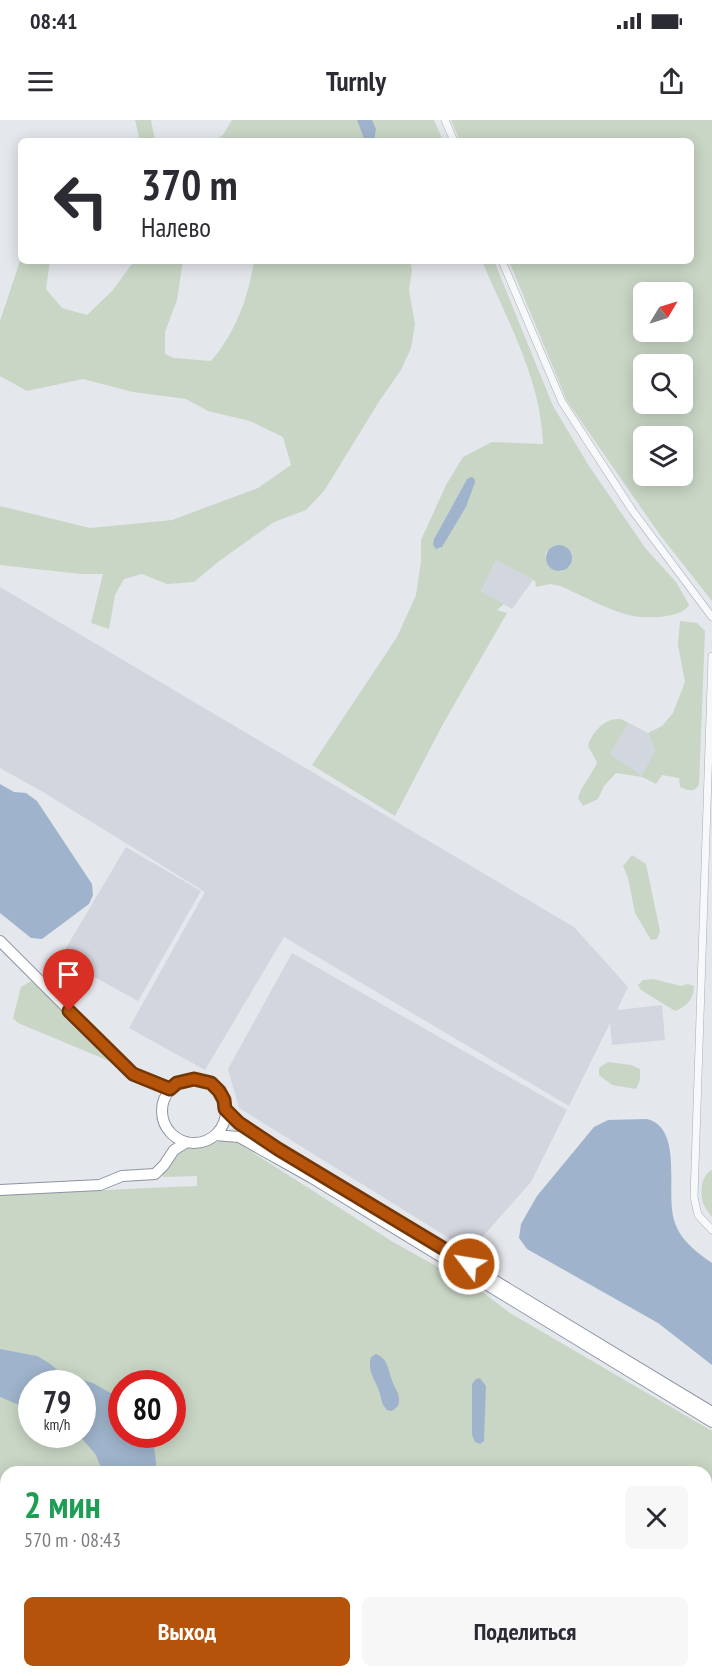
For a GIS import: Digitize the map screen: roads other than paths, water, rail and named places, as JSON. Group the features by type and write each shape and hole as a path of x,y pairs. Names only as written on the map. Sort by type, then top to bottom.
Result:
{"highway":[{"path":"0,940 133,1074 170,1089"},
{"path":"185,1080 202,1080 211,1083 219,1091 224,1100 225,1109 224,1122 215,1135 196,1143 187,1142 173,1135 163,1121 162,1104 170,1089 185,1080"},
{"path":"225,1109 239,1123 278,1149 712,1412"},
{"path":"215,1135 238,1137 312,1178 712,1422"},
{"path":"0,1190 100,1185 122,1176 155,1174 174,1150 187,1142"}],"street":[{"path":"446,120 453,138"},
{"path":"503,264 562,402 632,510 712,617"},
{"path":"712,656 694,1197 698,1215 712,1230"}],"water":[{"path":"357,120 372,120 376,129 374,138 364,138"},
{"path":"471,477 475,482 466,507 442,547 436,549 433,545 434,539 467,479"},
{"path":"559,545 568,549 572,558 568,567 559,571 550,567 546,558 550,549"},
{"path":"0,784 14,792 26,793 37,801 92,884 93,895 89,904 42,939 31,938 0,913"},
{"path":"647,1119 659,1125 666,1135 670,1149 672,1211 675,1223 690,1246 712,1263 712,1365 658,1323 527,1249 519,1238 521,1224 537,1196 594,1127 608,1120"},
{"path":"0,1349 37,1356 57,1370 18,1370 18,1405 0,1397"},
{"path":"376,1354 386,1362 398,1394 398,1406 392,1411 387,1410 383,1404 371,1371 371,1357"},
{"path":"480,1378 486,1386 484,1441 480,1444 475,1442 472,1435 472,1384"},
{"path":"96,1385 108,1392 108,1448 154,1448 156,1466 100,1466 90,1448 96,1448"}]}
